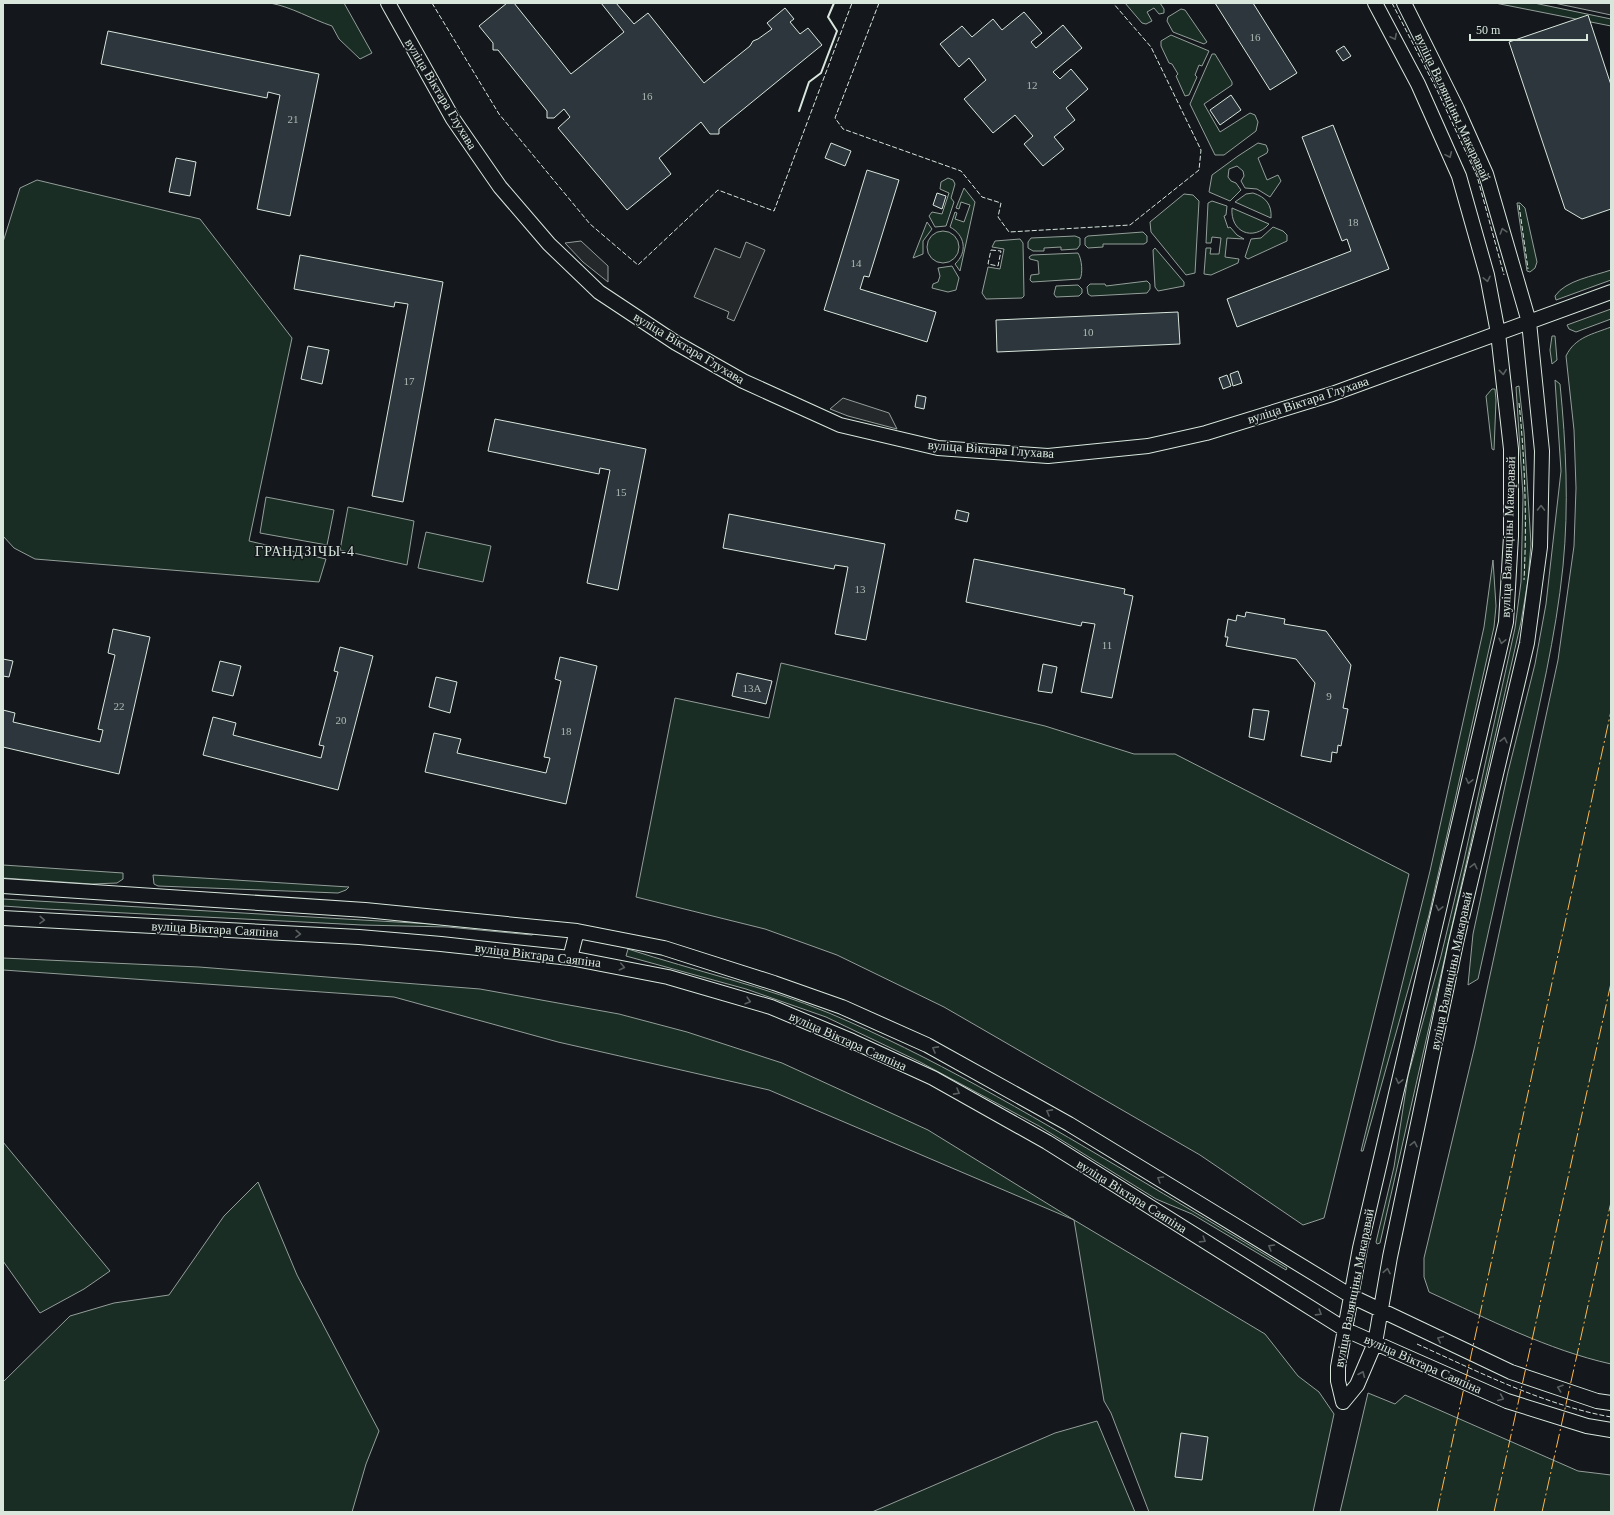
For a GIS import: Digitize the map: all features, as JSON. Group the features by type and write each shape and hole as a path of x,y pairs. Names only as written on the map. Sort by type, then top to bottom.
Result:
{"street":[{"name":"вуліца Віктара Глухава","path":"388,3 453,119 500,187 549,244 600,292 676,343 743,381 840,425 938,448 1048,456 1148,446 1206,433 1325,396 1611,292"},
{"name":"вуліца Валянціны Макаравай","path":"1375,3 1418,84 1459,176 1487,275 1498,333 1511,449 1511,536 1506,622 1360,1248 1338,1367 1338,1381 1343,1402 1357,1385 1375,1343 1380,1309 1456,944 1527,643 1540,547 1542,451 1529,322 1486,174 1457,109 1404,3"},
{"name":"вуліца Віктара Саяпіна","path":"3,886 365,910 577,931 664,948 774,983 842,1007 927,1044 1068,1124 1351,1296 1511,1372 1597,1401 1611,1403"},
{"name":"вуліца Віктара Саяпіна","path":"3,918 359,937 570,958 668,977 771,1007 852,1040 933,1078 1046,1142 1346,1330 1507,1401 1587,1426 1611,1430"},
{"path":"570,958 577,931"}],"green space":[{"path":"270,3 344,3 372,53 360,59 339,39 332,26 286,7"},
{"path":"1125,3 1160,3 1164,9 1164,13 1159,14 1154,8 1147,12 1152,21 1146,24 1142,23"},
{"path":"1495,3 1534,3 1611,19 1611,26"},
{"path":"1181,9 1185,10 1207,42 1204,44 1173,32 1167,21 1168,17"},
{"path":"1171,35 1209,51 1202,66 1199,65 1195,75 1197,77 1189,95 1185,96 1176,76 1178,74 1172,64 1169,63 1161,46 1161,41"},
{"path":"1212,54 1215,54 1232,82 1232,85 1204,104 1220,132 1250,113 1255,115 1258,122 1256,131 1224,155 1215,155 1190,104"},
{"path":"1258,143 1266,145 1268,150 1267,153 1258,158 1267,180 1278,175 1281,181 1270,197 1257,189 1245,188 1241,181 1244,176 1243,171 1237,166 1229,169 1228,177 1231,181 1236,183 1241,190 1230,201 1209,192 1212,175"},
{"path":"948,178 953,180 955,184 951,198 954,202 946,226 935,227 929,216 932,212 942,214 949,193 940,189 941,182"},
{"path":"37,180 200,219 292,338 249,541 326,559 319,582 35,559 14,548 3,536 3,242 20,188"},
{"path":"964,188 975,202 960,271 955,264 962,254 962,239 955,230 950,227 955,212 957,213 955,219 964,222 970,205 961,202 959,209 956,208"},
{"path":"1253,193 1265,199 1269,205 1271,218 1235,202 1246,194"},
{"path":"1184,194 1193,195 1199,201 1195,273 1186,275 1151,232 1150,222"},
{"path":"1212,201 1227,206 1226,215 1224,216 1228,228 1230,227 1237,235 1244,239 1227,238 1225,257 1239,259 1238,263 1211,275 1204,274 1206,248 1211,248 1210,254 1219,254 1221,238 1212,237 1211,243 1206,243 1208,203"},
{"path":"1517,203 1520,203 1525,208 1537,262 1535,268 1530,272 1527,271"},
{"path":"1232,208 1269,224 1256,232 1244,232 1235,223 1232,216"},
{"path":"927,222 932,229 923,241 923,254 913,258"},
{"path":"1273,227 1283,231 1287,235 1287,241 1248,259 1245,257 1251,239 1261,238"},
{"path":"940,231 946,231 956,238 959,247 958,253 952,260 946,263 940,263 930,256 927,250 927,244 934,234"},
{"path":"1143,232 1147,236 1147,242 1144,244 1103,244 1103,247 1088,248 1085,245 1085,238 1088,236"},
{"path":"1075,236 1080,238 1080,245 1077,249 1061,250 1061,247 1044,248 1044,251 1033,251 1028,248 1028,242 1031,238"},
{"path":"1020,239 1023,243 1024,296 1022,298 986,299 982,293 988,267 1000,269 1004,249 992,247 995,241"},
{"path":"1155,248 1184,282 1184,286 1158,291 1155,287 1153,250"},
{"path":"1078,253 1082,266 1082,274 1080,279 1032,282 1030,280 1031,275 1039,274 1038,261 1030,259 1029,257 1032,255"},
{"path":"952,266 959,278 956,290 948,292 932,288 933,284 938,282 940,276 938,268"},
{"path":"1611,270 1611,280 1556,300 1555,296 1573,282"},
{"path":"1147,281 1150,284 1150,289 1147,293 1091,296 1088,294 1087,287 1090,284 1105,284 1106,286"},
{"path":"1078,285 1082,289 1082,293 1079,296 1056,297 1054,294 1056,286"},
{"path":"1611,309 1611,319 1576,332 1569,329 1567,325"},
{"path":"1611,327 1611,1364 1564,1351 1518,1333 1429,1292 1424,1277 1424,1258 1475,1045 1558,660 1574,546 1576,488 1574,430 1566,356 1574,344 1579,340"},
{"path":"1552,336 1555,336 1557,360 1552,364 1550,350"},
{"path":"1555,380 1560,384 1566,475 1565,543 1560,592 1552,645 1541,697 1478,979 1468,985 1473,934 1508,772 1535,664 1546,604 1561,471"},
{"path":"1519,386 1524,432 1531,544 1528,580 1521,622 1380,1243 1377,1244 1376,1242 1394,1167 1408,1076 1441,956 1464,860 1515,628 1521,582 1523,496 1516,387"},
{"path":"1492,389 1495,389 1496,400 1494,450 1492,449 1486,396"},
{"path":"266,497 334,510 327,545 260,533"},
{"path":"348,507 414,521 407,565 340,550"},
{"path":"426,532 491,546 483,582 418,568"},
{"path":"1493,560 1496,606 1494,627 1429,915 1363,1151 1361,1151 1430,871 1484,627"},
{"path":"781,663 1045,726 1134,754 1175,754 1409,874 1324,1218 1303,1225 1200,1155 944,1007 837,955 765,929 636,897 675,698 769,718"},
{"path":"3,865 123,873 123,879 117,883 92,884 3,878"},
{"path":"153,875 349,887 338,893 158,886 154,884"},
{"path":"3,899 448,925 536,932 532,935 448,927 362,925 46,909 3,906"},
{"path":"628,949 804,1003 867,1030 978,1086 1050,1127 1287,1268 1286,1270 1192,1214 1156,1199 1039,1126 920,1062 826,1017 746,989 626,956"},
{"path":"3,958 199,967 480,989 619,1014 687,1032 782,1063 928,1130 1074,1220 769,1090 558,1042 394,997 3,970"},
{"path":"3,1142 110,1271 84,1289 40,1313 3,1261"},
{"path":"258,1182 297,1275 379,1431 366,1464 352,1512 3,1512 3,1382 70,1316 114,1303 169,1295 224,1216"},
{"path":"1074,1220 1265,1334 1298,1376 1319,1392 1334,1414 1313,1512 1149,1512 1111,1413 1104,1401"},
{"path":"1368,1393 1395,1404 1405,1395 1578,1471 1611,1475 1611,1512 1340,1512"},
{"path":"1097,1421 1135,1512 872,1512 1055,1433"}],"shaded area":[{"path":"1554,3 1611,3 1611,15"},
{"path":"581,241 608,266 608,282 583,262 565,243"},
{"path":"746,242 765,250 734,321 727,318 729,312 694,297 715,248 740,258"},
{"path":"843,398 889,413 897,429 848,416 830,409"}],"building":[{"path":"507,3 514,3 571,74 624,32 601,3 616,3 634,24 648,13 704,83 750,46 753,41 772,29 767,23 785,8 794,19 790,22 800,34 808,28 822,45 719,129 719,134 710,134 701,122 659,158 671,174 627,210 558,128 570,117 564,109 554,118 547,118 547,111 498,50 493,50 493,43 479,26"},
{"path":"1215,3 1253,3 1297,73 1270,90"},
{"path":"1024,12 1042,33 1031,42 1036,48 1063,25 1082,48 1053,72 1060,79 1071,69 1088,89 1066,108 1075,120 1054,137 1064,149 1043,166 1024,144 1033,136 1015,115 993,133 964,99 986,80 969,58 959,67 940,44 962,26 972,37 993,19 1002,30"},
{"path":"1588,15 1611,85 1611,209 1582,219 1565,209 1509,42"},
{"path":"108,31 319,74 290,216 257,209 280,95 268,92 267,98 101,64"},
{"path":"1344,46 1351,56 1343,61 1336,51"},
{"path":"1231,95 1241,110 1220,125 1210,110"},
{"path":"1333,125 1389,269 1237,327 1227,299 1351,251 1347,239 1342,241 1302,137"},
{"path":"831,143 851,151 845,166 825,158"},
{"path":"176,158 196,162 190,196 169,192"},
{"path":"867,170 899,180 869,277 864,276 860,289 936,312 927,342 824,310"},
{"path":"937,193 946,196 942,209 933,205"},
{"path":"300,255 443,282 403,502 372,496 408,304 395,302 394,307 294,289"},
{"path":"1178,312 1180,344 997,352 996,320"},
{"path":"308,346 329,350 322,384 301,379"},
{"path":"1238,371 1242,383 1233,386 1230,374"},
{"path":"1227,375 1231,386 1223,389 1219,378"},
{"path":"917,395 926,397 924,409 915,407"},
{"path":"495,419 646,449 618,590 587,583 610,470 600,468 599,474 488,451"},
{"path":"957,510 969,513 967,522 955,519"},
{"path":"729,514 885,544 866,640 835,634 848,567 835,565 834,569 723,548"},
{"path":"974,559 1125,589 1124,594 1133,596 1112,698 1081,692 1095,624 1082,622 1081,626 966,602"},
{"path":"1246,612 1285,619 1284,624 1326,631 1351,665 1343,708 1348,709 1341,746 1338,745 1337,753 1332,752 1331,762 1301,756 1315,683 1296,659 1226,646 1228,637 1225,637 1228,619 1236,621 1237,615 1245,617"},
{"path":"113,629 150,637 119,774 3,747 3,710 15,713 13,722 100,742 103,730 98,729 115,655 108,653"},
{"path":"340,647 373,656 338,790 203,755 213,717 236,723 233,735 321,758 324,746 319,745 338,672 334,671"},
{"path":"560,657 597,666 566,804 425,772 434,733 461,739 457,753 546,773 550,758 544,757 561,681 555,679"},
{"path":"3,659 13,661 9,677 3,676"},
{"path":"220,661 241,666 233,696 212,691"},
{"path":"1043,664 1057,667 1052,693 1038,691"},
{"path":"737,673 772,681 766,704 732,696"},
{"path":"436,677 457,682 450,713 429,707"},
{"path":"1253,709 1269,711 1264,740 1249,737"},
{"path":"1181,1433 1208,1437 1202,1480 1175,1477"}],"fence":[{"path":"432,3 499,114 590,224 638,265 718,190 774,211 852,3"},
{"path":"879,3 835,118 843,129 961,171 982,197 1001,203 998,217 1009,232 1130,225 1199,170 1201,150 1151,47 1113,3"},
{"path":"1392,3 1438,92 1477,176 1504,275"},
{"path":"1519,205 1528,269"},
{"path":"991,250 1001,251 998,266 988,264 991,250"},
{"path":"1519,403 1525,491 1524,580"},
{"path":"1417,1344 1537,1396 1586,1412 1611,1417"}],"wall":[{"path":"799,111 809,82 821,73 837,31 828,17 834,3"}],"power":[{"path":"1437,1512 1611,711"},
{"path":"1494,1512 1611,983"},
{"path":"1542,1512 1611,1202"}],"district":[{"name":"ГРАНДЗІЧЫ-4","path":"305,551"}]}
